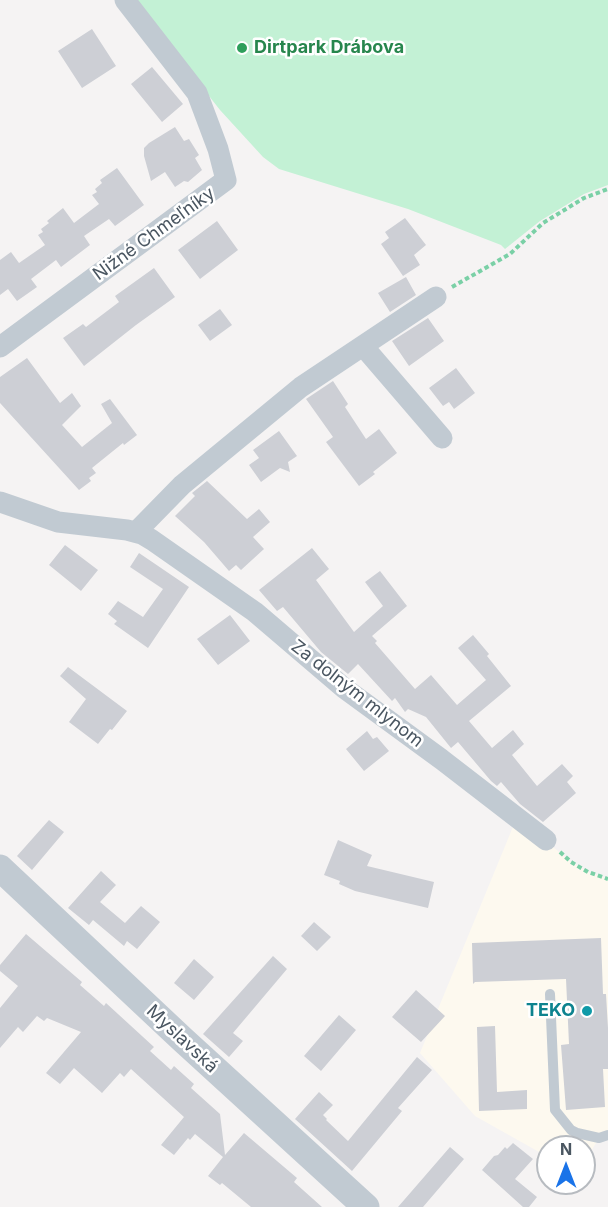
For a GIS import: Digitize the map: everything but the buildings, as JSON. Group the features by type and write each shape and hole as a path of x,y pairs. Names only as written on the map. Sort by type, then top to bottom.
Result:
{"street":[{"name":"Nižné Chmeľníky","path":"0,347 226,180 218,149 197,93 125,0"},
{"path":"136,532 182,485 291,395 436,297"},
{"path":"363,346 442,438"},
{"name":"Za dolným mlynom","path":"0,502 57,522 136,532 152,540 244,603 344,688 546,840"},
{"name":"Myslavská","path":"0,868 366,1207"}],"lane":[{"path":"550,994 555,1110 571,1130 577,1133 599,1138 608,1135"}],"path":[{"path":"436,297 510,254 543,223 584,198 608,189"},
{"path":"546,840 571,862 588,872 608,879"}],"shaded area":[{"path":"517,817 571,862 590,873 608,879 608,1135 599,1138 596,1143 596,1135 536,1135 536,1150 475,1116 420,1053"}],"green space":[{"path":"134,0 608,0 608,185 584,194 540,221 505,249 501,245 408,209 279,169 263,157 220,110"}],"place":[{"name":"Dirtpark Drábova","path":"242,48"},
{"name":"TEKO","path":"587,1011"}]}
